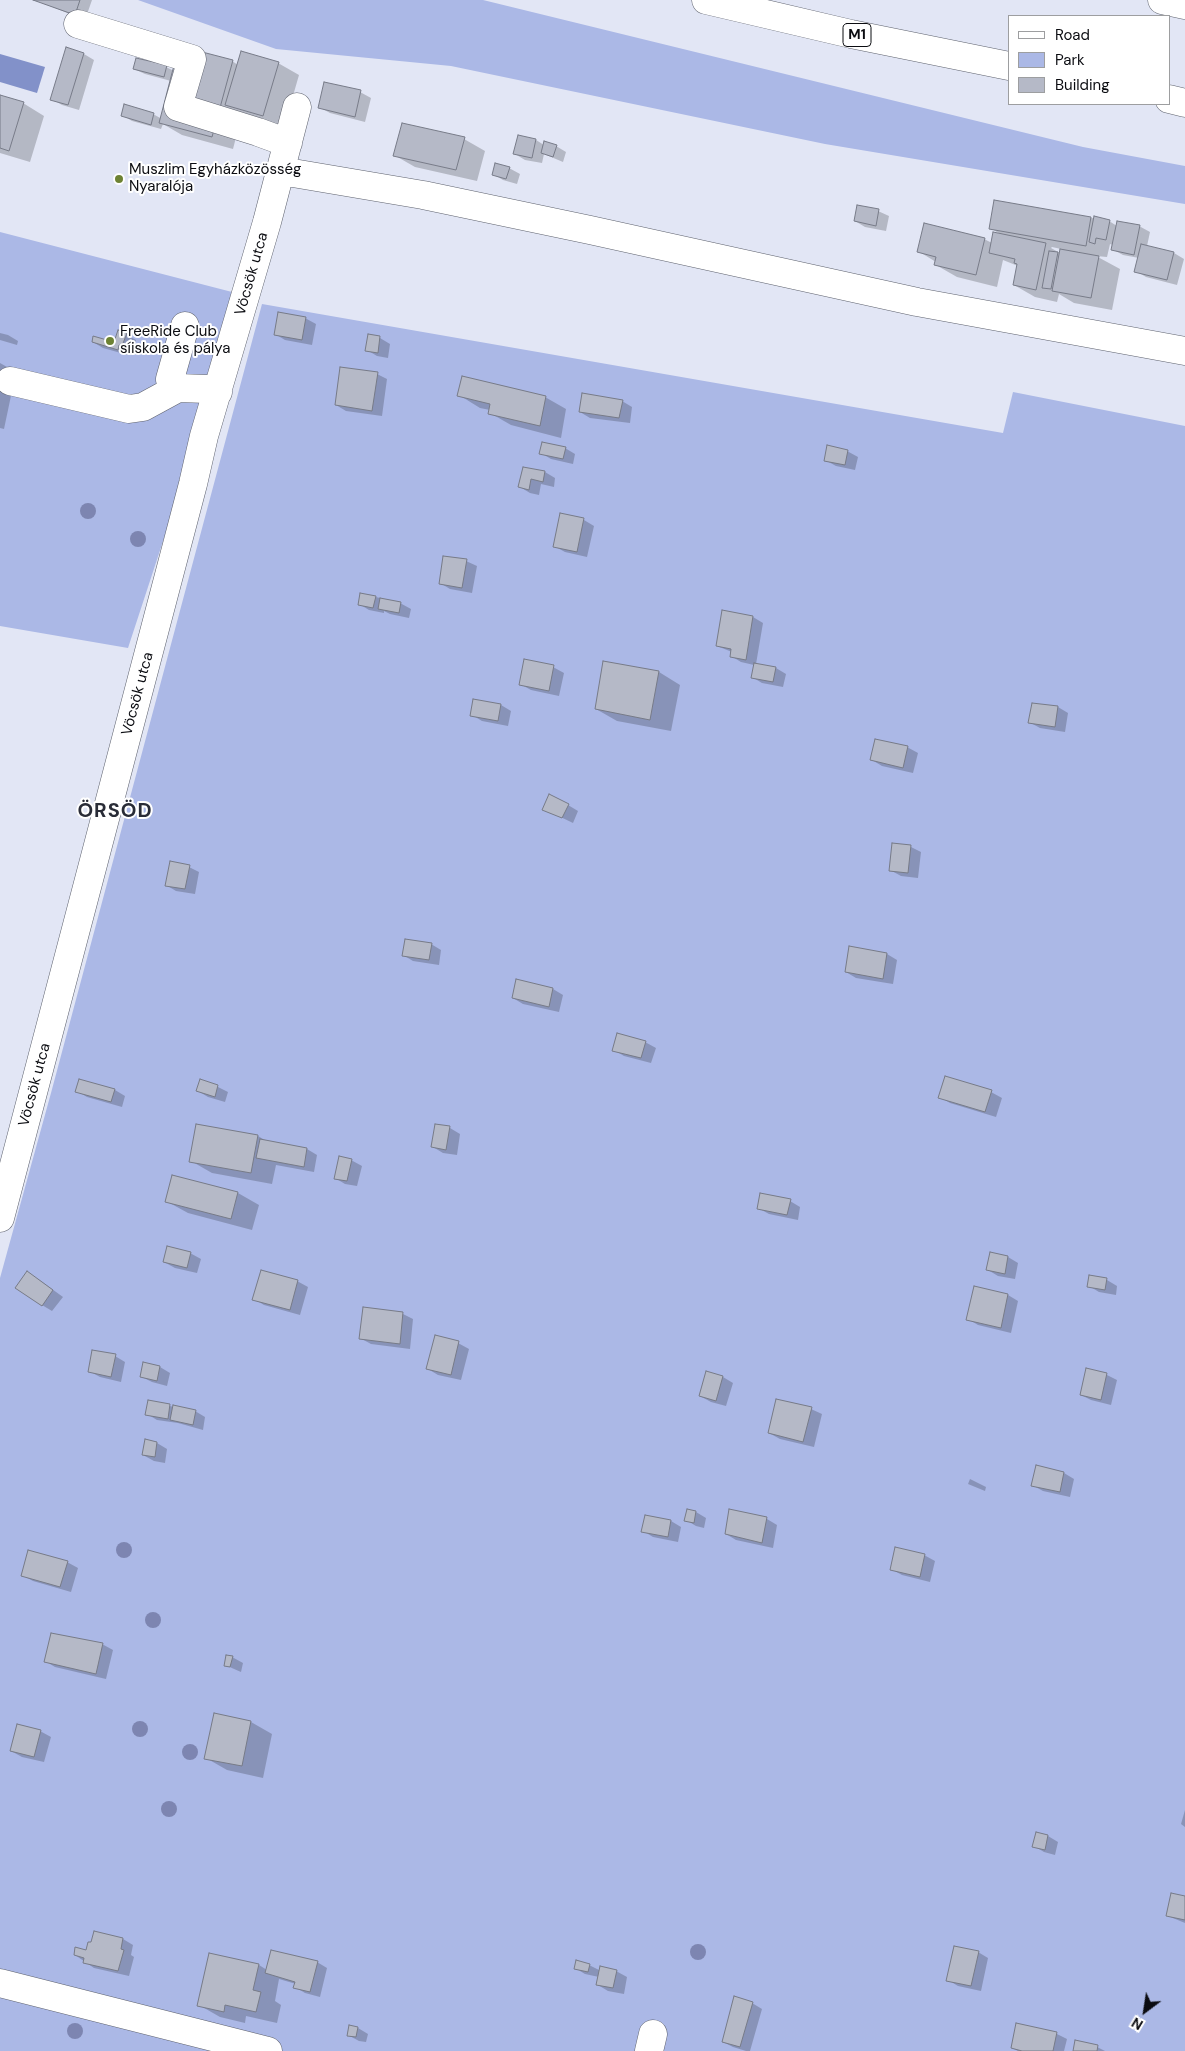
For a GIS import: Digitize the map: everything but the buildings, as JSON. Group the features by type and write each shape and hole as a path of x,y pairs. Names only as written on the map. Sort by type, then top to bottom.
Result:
{"street":[{"name":"M1","path":"706,0 851,34 1008,66"},
{"path":"1162,0 1185,5"},
{"path":"78,24 192,59 178,108 258,132 288,144"},
{"path":"1170,100 1185,103"},
{"name":"Vöcsök utca","path":"0,1218 166,588 204,436 281,171 297,107"},
{"path":"281,171 451,201 917,302 1185,351"},
{"path":"178,388 170,379 185,326"},
{"path":"10,382 129,409 143,407 178,388 208,389 218,392"},
{"path":"0,1983 268,2051"}],"green space":[{"path":"138,0 483,0 1083,147 1185,166 1185,204 825,144 451,66 276,49"},
{"path":"0,232 232,292 185,474 128,648 0,626"},
{"path":"262,304 1003,433 1013,392 1185,426 1185,2051 0,2051 0,1278"}],"shaded area":[{"path":"0,54 45,67 37,93 0,82"}],"place":[{"name":"Muszlim Egyházközösség Nyaralója","path":"119,179"},
{"name":"FreeRide Club síiskola és pálya","path":"110,341"}],"district":[{"name":"ÖRSÖD","path":"115,812"}]}
